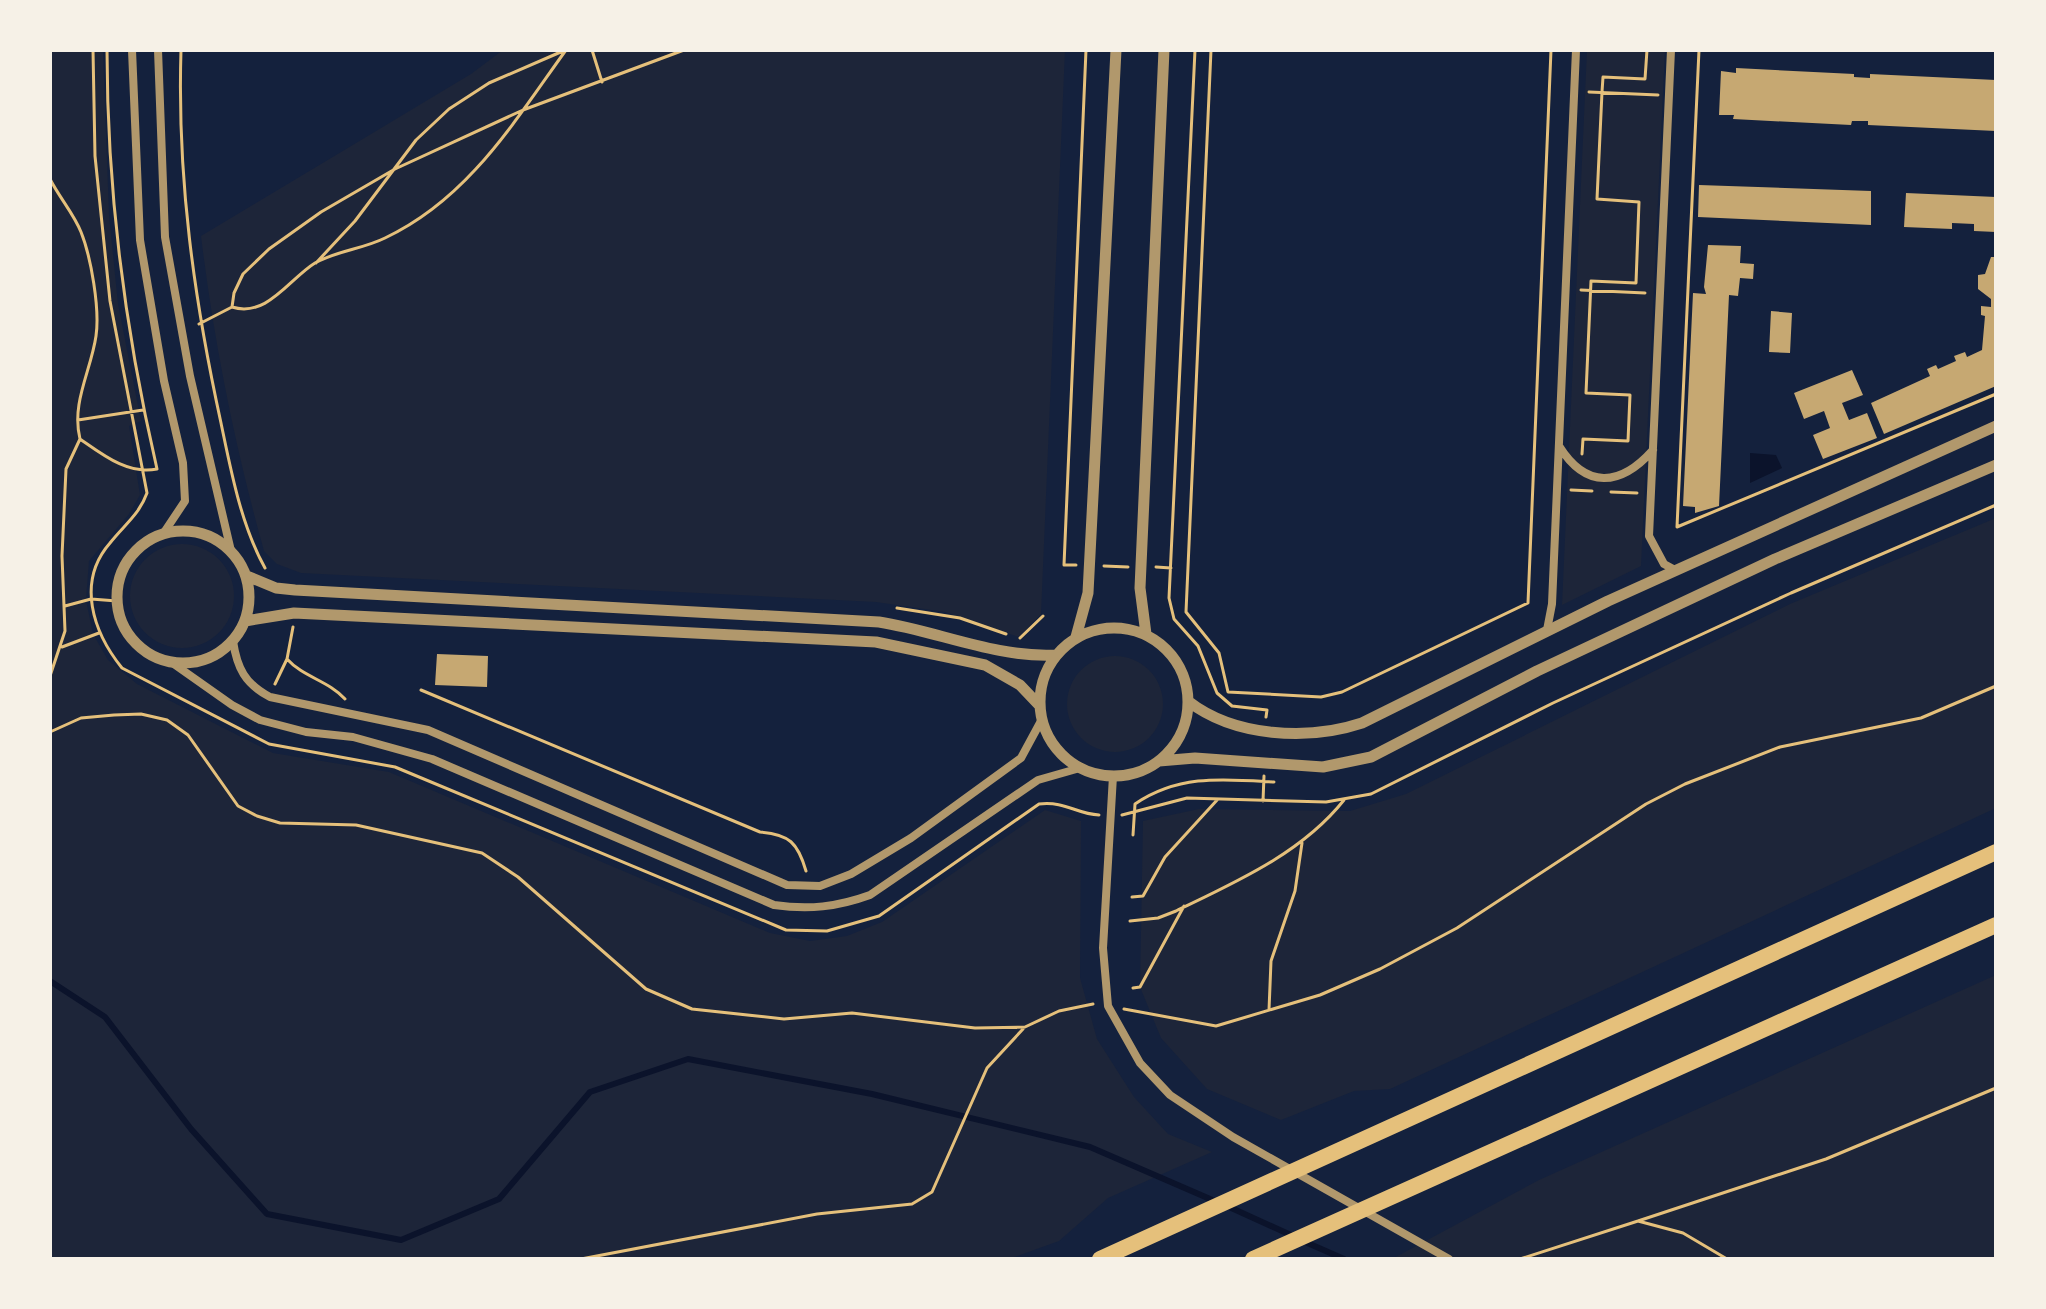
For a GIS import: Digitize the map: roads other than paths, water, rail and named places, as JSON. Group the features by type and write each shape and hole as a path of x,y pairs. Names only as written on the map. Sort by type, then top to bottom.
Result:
{"highway":[{"path":"1100,1259 1996,852"},
{"path":"1253,1259 1996,925"}],"street":[{"path":"132,50 140,240 164,381 183,463 185,501 163,534 138,548 122,572 117,601 120,618 140,647 171,662 232,705 260,720 306,732 353,737 417,754 774,905 804,910 851,902 870,895 1027,787 1055,774 1080,768"},
{"path":"158,50 165,237 190,376 231,551 247,576 250,599 245,621 233,641 205,660 171,662"},
{"path":"1076,637 1085,614 1090,566 1116,50"},
{"path":"1146,634 1141,614 1141,567 1164,50"},
{"path":"1547,630 1552,604 1576,50"},
{"path":"1671,50 1649,536 1664,564 1675,570"},
{"path":"1188,701 1210,717 1237,727 1300,733 1340,731 1675,570 1996,426"},
{"path":"1558,445 1582,474 1616,477 1638,467 1653,450"},
{"path":"1159,761 1195,758 1323,767 1371,757 1537,671 1747,572 1996,465"},
{"path":"163,534 200,533 231,551"},
{"path":"247,576 276,588 295,590 879,622 920,628 1015,654 1055,655"},
{"path":"245,621 294,613 876,642 985,665 1005,673 1039,705"},
{"path":"1111,628 1146,634 1177,662 1188,701 1178,739 1159,761 1145,769 1113,776 1080,768 1063,757 1041,721 1041,683 1055,655 1076,637 1111,628"},
{"path":"233,641 242,674 253,688 270,697 428,730 787,885 820,886 851,874 911,838 1021,758 1041,721"},
{"path":"1113,776 1103,948 1108,1006 1140,1063 1170,1095 1233,1137 1449,1259"}],"waterway":[{"path":"50,981 105,1017 191,1129 267,1214 401,1240 499,1199 590,1092 688,1059 872,1094 1090,1147 1217,1202"},
{"path":"1227,1206 1293,1236"},
{"path":"1303,1241 1344,1259"}]}
